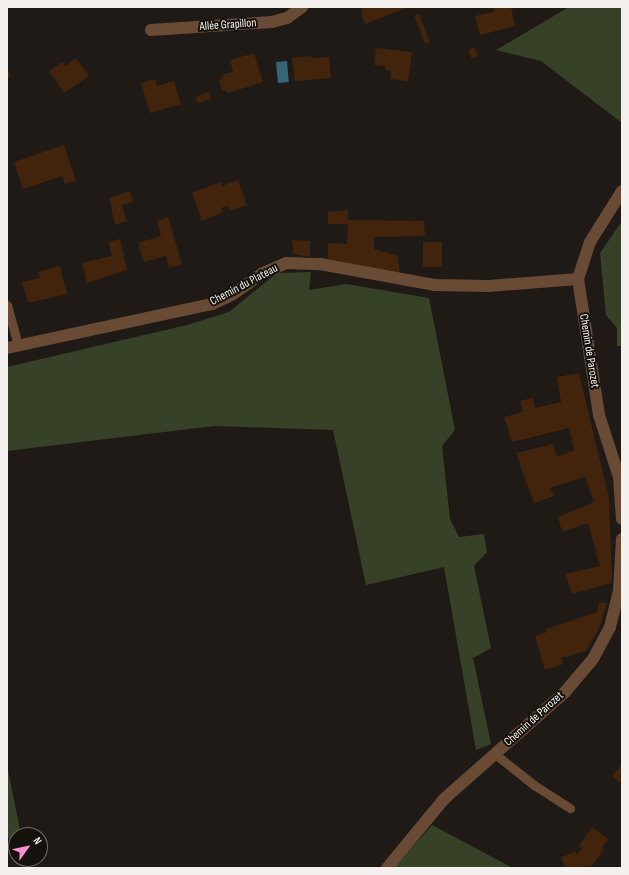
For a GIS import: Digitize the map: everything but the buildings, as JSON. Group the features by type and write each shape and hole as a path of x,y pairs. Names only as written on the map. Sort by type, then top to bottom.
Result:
{"street":[{"name":"Allée Grapillon","path":"151,30 272,22 287,18 302,7"},
{"name":"Chemin de Parozet","path":"622,191 590,242 578,279 599,415 620,477 622,519"},
{"name":"Chemin du Plateau","path":"12,347 212,304 233,294 263,273 287,263 320,264 434,285 489,286 578,279"},
{"name":"Chemin de Parozet","path":"387,868 444,799 566,692 593,659 610,627 618,590 622,539"}],"lane":[{"path":"7,305 12,347"},
{"path":"495,754 534,785 570,808"}],"green space":[{"path":"569,7 622,7 622,123 541,61 496,50"},
{"path":"622,221 622,327 617,328 606,315 600,253"},
{"path":"311,272 309,290 346,284 429,298 455,430 442,446 450,519 459,537 484,534 487,552 474,566 491,648 473,658 491,744 476,750 444,567 366,585 333,430 214,426 7,451 7,367 187,325 229,312 277,273"},
{"path":"617,327 622,327 622,346 617,346"},
{"path":"7,770 19,827 8,827 7,839"},
{"path":"432,825 513,868 394,868"}],"water":[{"path":"287,61 289,82 278,83 276,62"}]}
